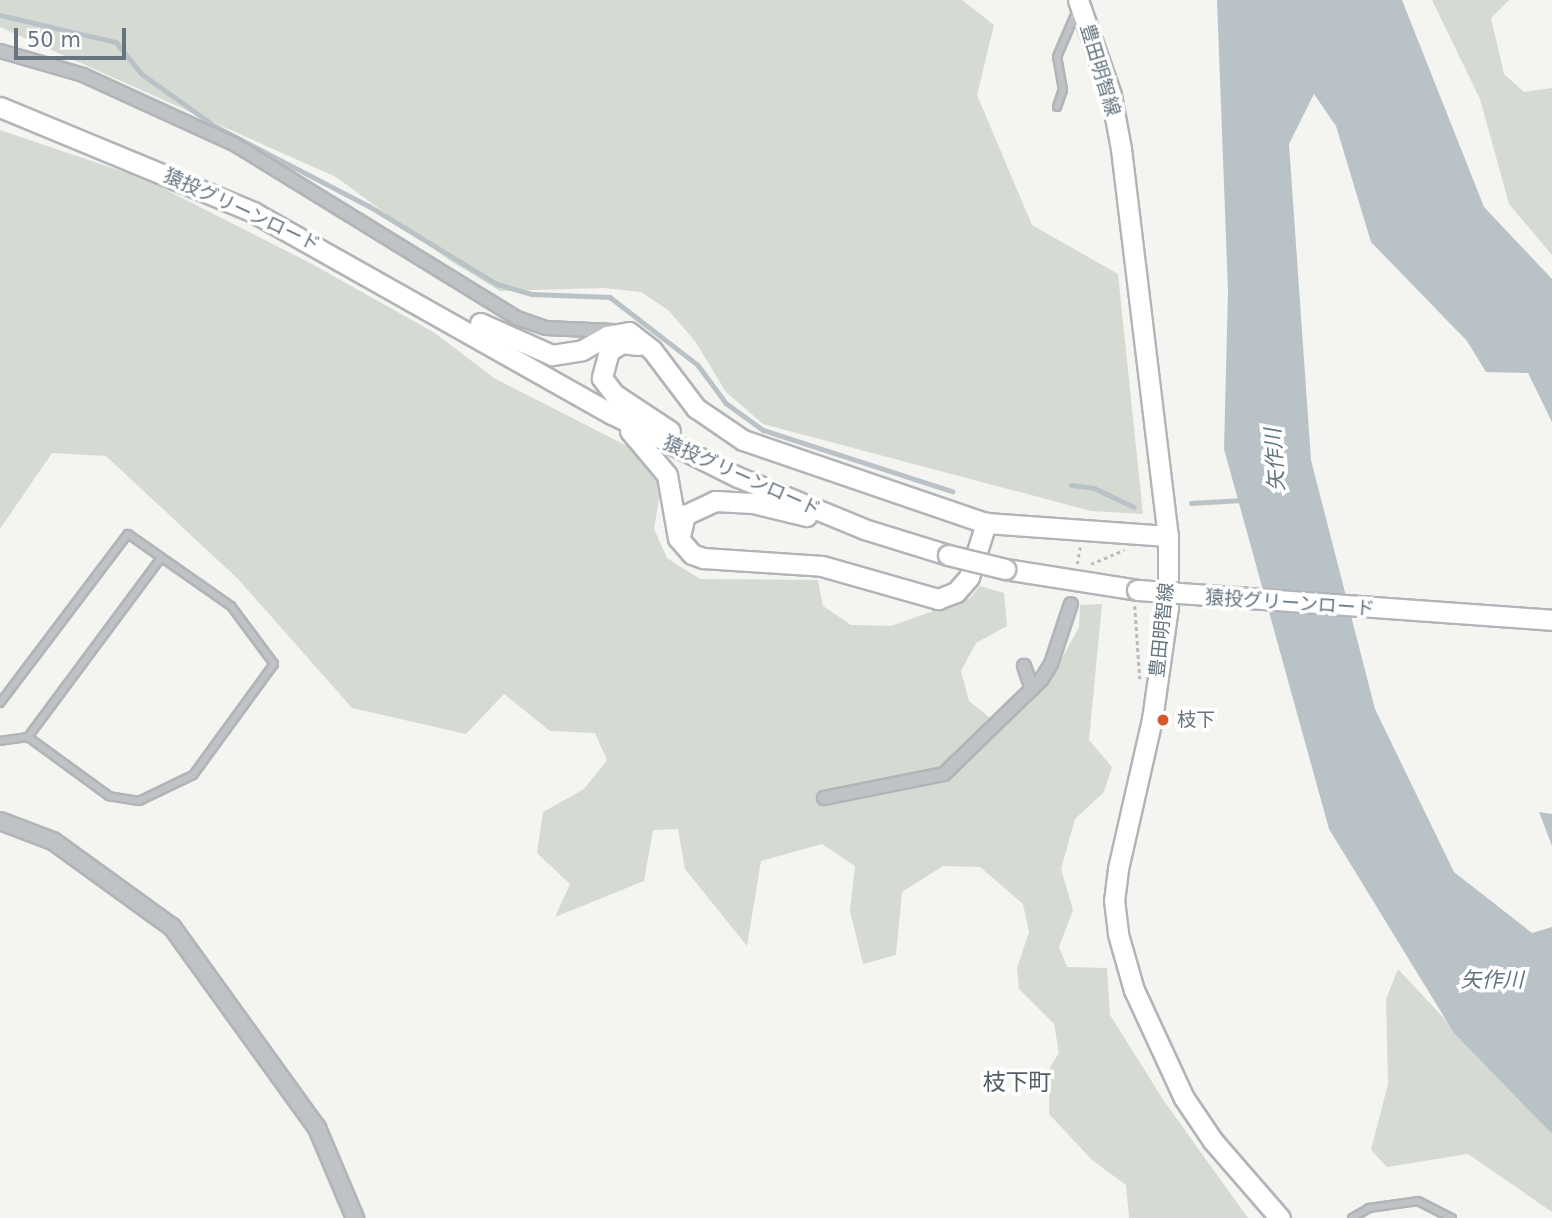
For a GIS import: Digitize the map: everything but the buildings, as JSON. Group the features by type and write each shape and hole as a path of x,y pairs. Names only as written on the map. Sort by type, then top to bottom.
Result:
{"main road":[{"name":"豊田明智線","path":"1079,3 1111,95 1121,149 1168,536 1168,607 1152,719 1115,890 1118,934 1134,990 1184,1098 1213,1140 1280,1218"},
{"name":"猿投グリーンロード","path":"0,107 253,212 612,414 803,505 864,529 1004,569 1136,594 1552,620"},
{"path":"253,212 354,254 516,342 552,355 582,350 619,332 638,337 696,408 743,440 986,523 1168,536"},
{"path":"658,360 641,345 622,343 604,360 602,378 614,394 642,414 803,505"},
{"path":"612,414 662,464 671,488 674,529 684,547 703,558 822,566 938,599 956,592 969,577 986,523"},
{"path":"684,547 680,530 685,516 715,501 753,503 864,529"}],"street":[{"path":"0,51 83,75 234,144 517,318 563,330 619,332"},
{"path":"824,798 944,774 1032,689 1051,664 1071,604"},
{"path":"1024,666 1032,689"},
{"path":"0,821 52,841 172,927 317,1128 355,1218"}],"lane":[{"path":"1057,107 1063,90 1057,57 1071,16 1079,3"},
{"path":"0,703 128,534 231,606 274,664 192,775 139,801 109,796 28,737 0,741"},
{"path":"28,737 161,558"},
{"path":"1352,1218 1369,1208 1418,1201 1452,1218"}],"path":[{"path":"1089,565 1132,546"},
{"path":"1136,594 1140,691"}],"shaded area":[{"path":"0,0 962,0 994,25 977,95 1032,225 1118,274 1143,514 1091,511 763,424 726,392 695,341 668,310 641,292 604,288 500,291 449,260 336,177 0,27"},
{"path":"1432,0 1509,0 1491,18 1504,74 1524,92 1552,88 1552,255 1509,204 1480,99"},
{"path":"0,130 145,179 312,264 435,333 494,378 633,449 651,463 661,487 654,529 667,558 700,579 818,580 823,606 851,625 891,626 970,598 980,586 1004,593 1007,626 976,643 961,671 969,701 1001,727 1047,686 1079,627 1080,605 1102,604 1089,740 1112,767 1104,792 1075,819 1061,869 1073,910 1059,947 1067,967 1107,968 1110,1015 1164,1101 1248,1218 1129,1218 1126,1185 1092,1160 1049,1114 1050,1067 1059,1053 1054,1024 1019,989 1017,968 1029,932 1023,904 980,867 943,866 902,892 896,955 863,964 850,911 855,866 822,844 761,861 747,946 685,869 678,829 653,830 644,881 555,917 570,884 537,853 543,812 584,789 607,760 595,733 550,731 504,694 466,734 352,708 238,579 106,456 52,453 0,529"},
{"path":"1398,969 1552,1134 1552,1212 1468,1154 1387,1167 1371,1150 1388,1084 1386,999"}],"water":[{"name":"矢作川","path":"1217,0 1402,0 1484,207 1552,279 1552,422 1528,373 1486,372 1467,341 1371,242 1336,126 1314,94 1289,144 1311,460 1375,709 1454,872 1532,933 1552,927 1552,1134 1454,1033 1329,829 1224,449 1228,291"},
{"path":"1539,812 1552,814 1552,846"}],"waterway":[{"path":"0,15 116,42 142,74 215,126 369,206 497,284 532,294 610,297 698,365 726,403 763,430 952,491"},
{"path":"1071,485 1094,488 1134,507"},
{"path":"1191,503 1242,500"}],"place":[{"name":"枝下","path":"1163,720"}],"district":[{"name":"枝下町","path":"1017,1082"}]}
